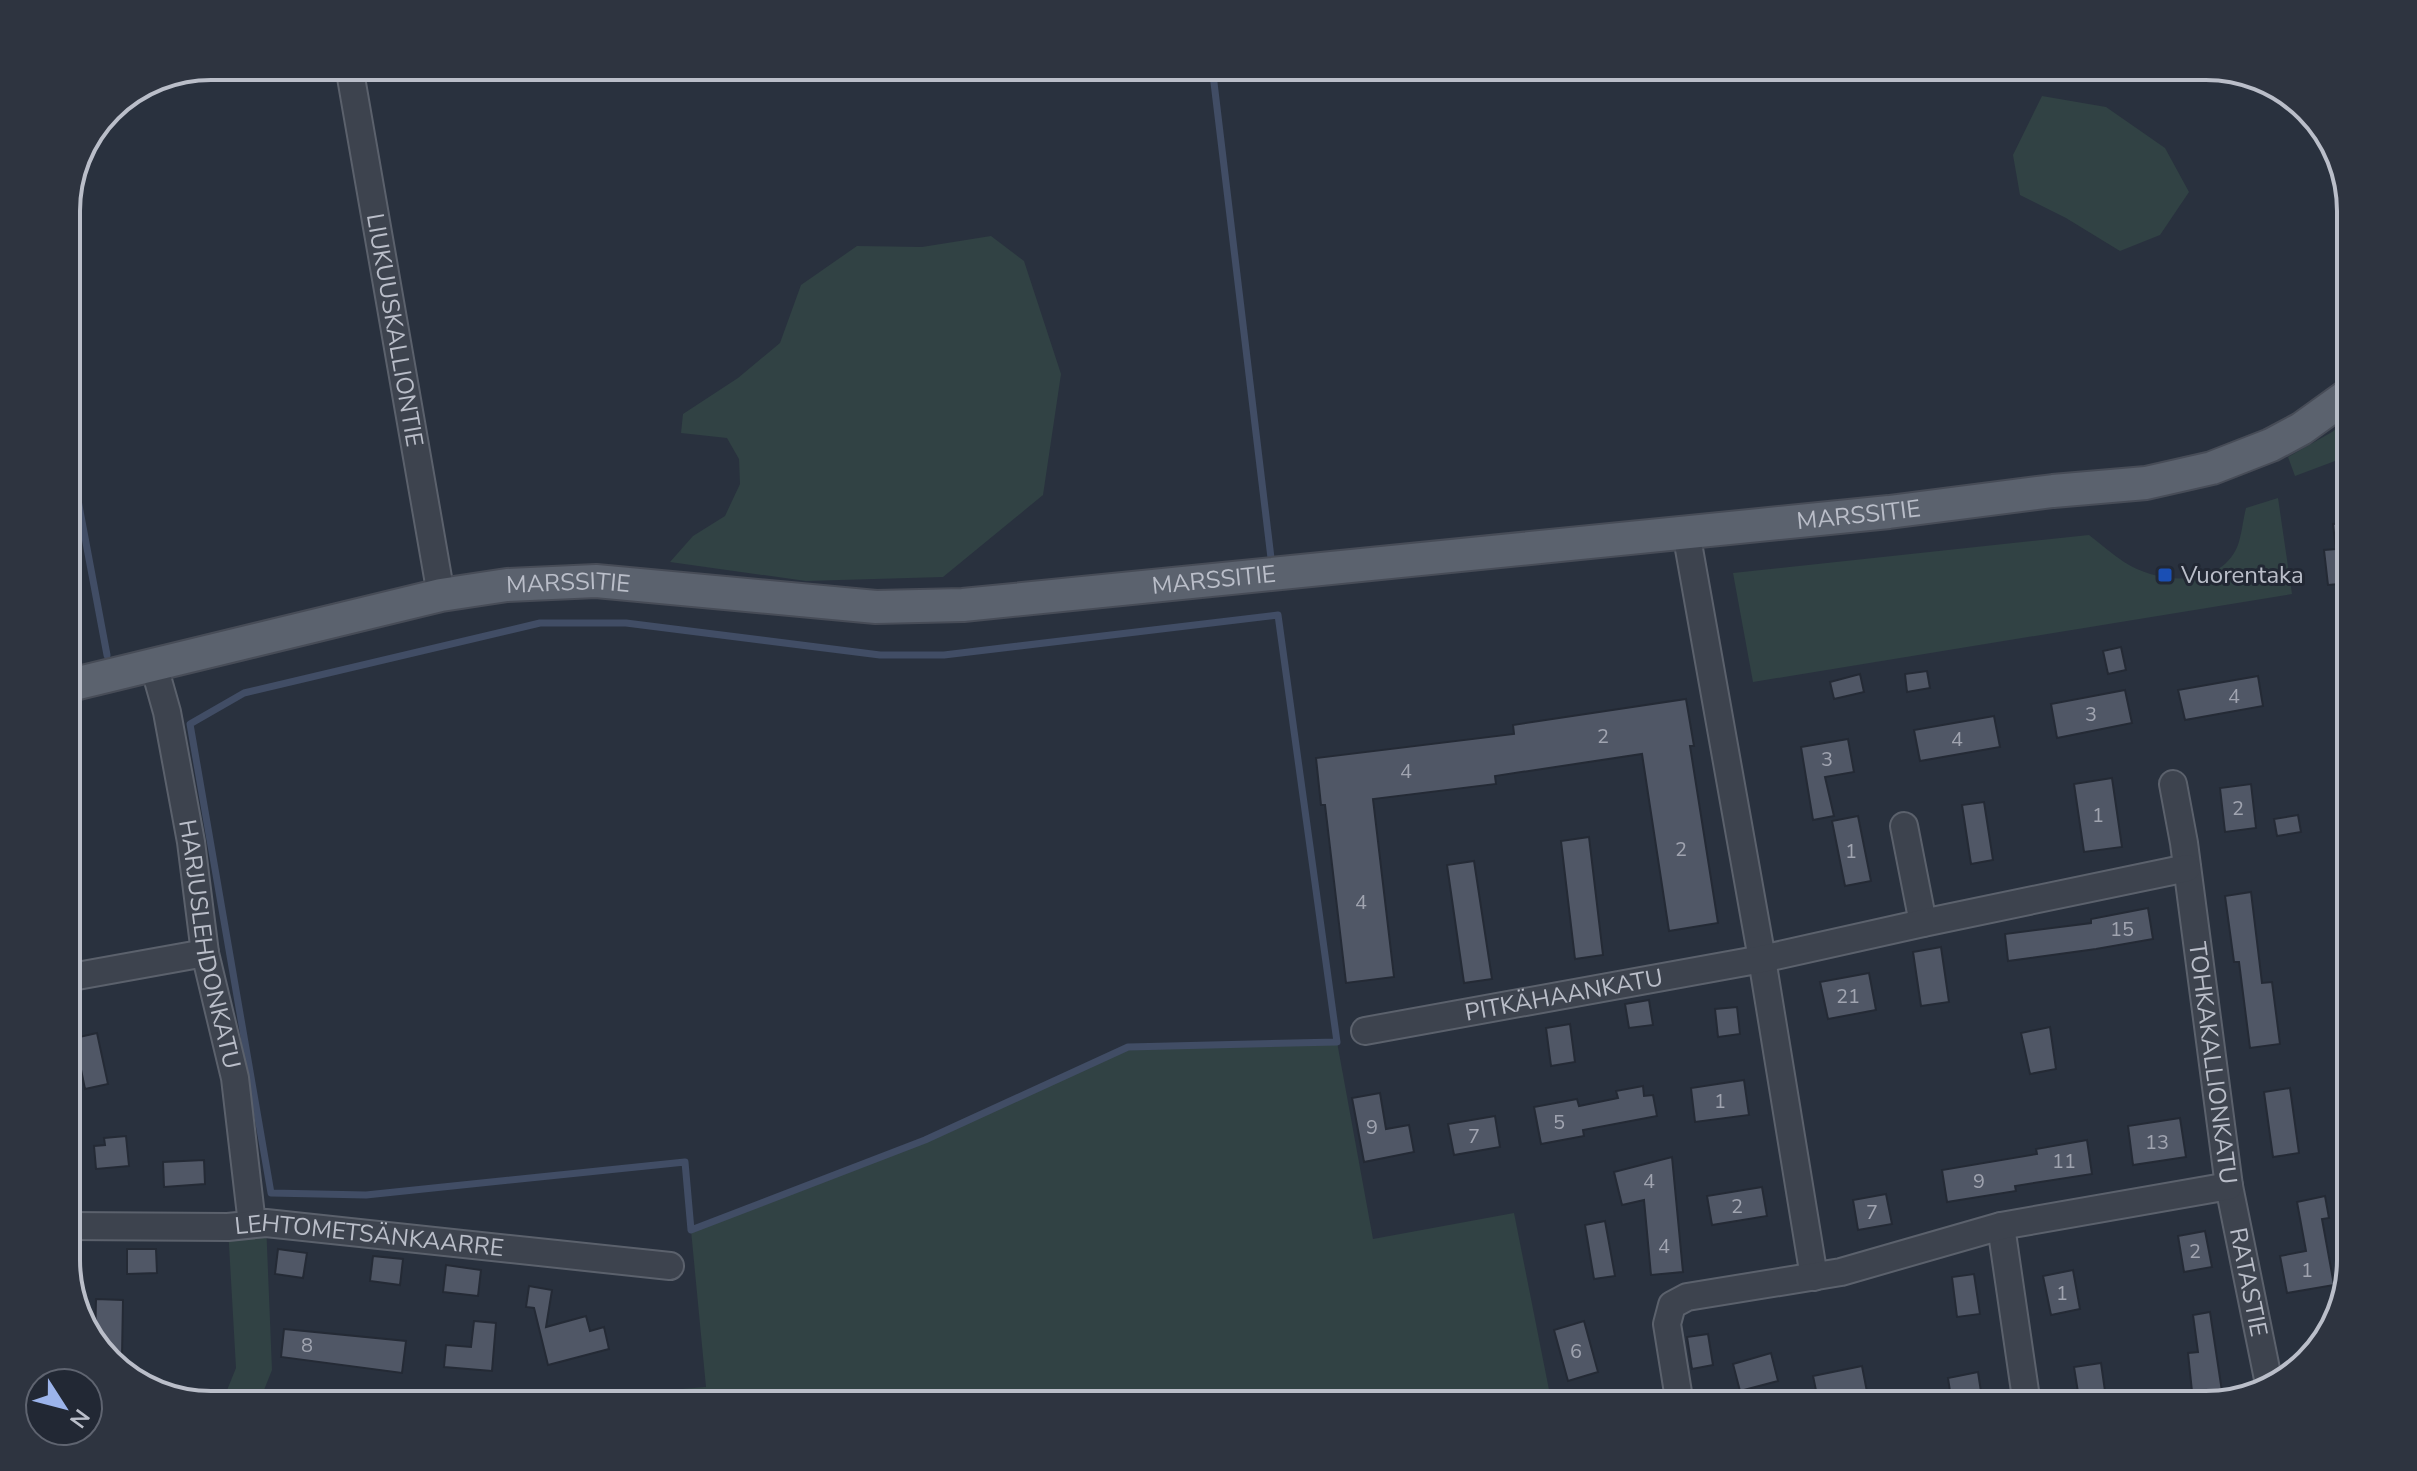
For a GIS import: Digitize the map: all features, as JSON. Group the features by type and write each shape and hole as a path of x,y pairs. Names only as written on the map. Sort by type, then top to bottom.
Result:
{"main road":[{"name":"MARSSITIE","path":"80,683 441,595 507,585 596,581 876,607 963,605 1889,512 2053,491 2146,483 2212,468 2271,445 2301,429 2337,403"}],"street":[{"name":"LIUKUUSKALLIONTIE","path":"351,80 441,595"},
{"path":"1686,532 1762,959 1814,1277"},
{"name":"HARJUSLEHDONKATU","path":"154,666 167,712 191,842 205,953 235,1078 252,1224"},
{"name":"TOHKAKALLIONKATU","path":"1678,1391 1667,1324 1672,1305 1687,1297 1865,1266 2001,1226 2229,1186 2173,784"},
{"path":"1904,826 1923,923"},
{"path":"1762,959 2187,868"},
{"path":"80,975 205,953"},
{"name":"PITKÄHAANKATU","path":"1365,1031 1762,959"},
{"name":"RATASTIE","path":"2229,1186 2267,1375"},
{"name":"LEHTOMETSÄNKAARRE","path":"80,1226 228,1227 266,1223 670,1266"},
{"path":"2001,1226 2025,1391"}],"shaded area":[{"path":"2042,96 2106,107 2165,148 2189,192 2160,235 2120,251 2066,218 2020,195 2013,155"},
{"path":"991,236 1024,261 1061,374 1043,495 943,577 806,581 670,562 693,536 725,516 740,484 739,459 727,438 681,433 683,414 738,378 780,343 801,285 857,246 922,247"},
{"path":"2337,428 2337,460 2295,476 2288,457"},
{"path":"2278,498 2292,594 1753,682 1733,573 2089,535 2120,559 2153,575 2170,578 2203,576 2230,559 2238,545 2246,508"},
{"path":"1337,1042 1373,1239 1514,1213 1549,1391 658,1391 706,1387 691,1230 925,1140 1128,1047"},
{"path":"266,1223 272,1370 264,1391 227,1391 236,1368 228,1227"}],"building":[{"path":"2333,524 2337,524 2337,584 2328,585 2324,550 2336,549"},
{"path":"2121,647 2126,670 2108,674 2103,651"},
{"path":"1927,671 1930,688 1907,692 1905,674"},
{"path":"1860,674 1864,692 1834,699 1830,682"},
{"path":"2258,676 2263,706 2185,720 2178,690"},
{"path":"2125,690 2132,723 2057,738 2051,704"},
{"path":"1686,699 1694,746 1690,746 1718,923 1669,931 1642,754 1495,776 1496,784 1373,799 1394,977 1346,983 1325,805 1321,805 1316,758 1514,734 1513,725"},
{"path":"1994,716 2000,747 1920,761 1914,730"},
{"path":"1848,739 1854,772 1825,777 1834,816 1813,820 1801,747"},
{"path":"2112,778 2122,847 2084,852 2074,784"},
{"path":"2251,784 2256,828 2225,832 2220,788"},
{"path":"1984,802 1993,860 1971,864 1962,805"},
{"path":"2298,815 2301,832 2277,836 2274,819"},
{"path":"1858,816 1871,881 1845,886 1832,821"},
{"path":"1589,837 1603,955 1575,959 1561,841"},
{"path":"1474,861 1492,979 1464,983 1447,865"},
{"path":"2251,892 2262,983 2272,982 2280,1044 2250,1048 2239,962 2234,962 2225,896"},
{"path":"2148,908 2153,939 2008,961 2005,934 2091,923 2091,919"},
{"path":"1941,947 1949,1002 1921,1006 1913,952"},
{"path":"1869,973 1876,1010 1828,1019 1820,982"},
{"path":"1649,1000 1653,1025 1629,1028 1625,1004"},
{"path":"1737,1007 1740,1034 1718,1037 1715,1009"},
{"path":"1570,1024 1575,1062 1551,1066 1546,1028"},
{"path":"2050,1027 2056,1069 2030,1074 2021,1033"},
{"path":"97,1033 108,1084 85,1089 80,1065 80,1037"},
{"path":"1744,1080 1749,1115 1695,1122 1691,1088"},
{"path":"1643,1086 1644,1096 1653,1095 1657,1116 1583,1130 1584,1136 1541,1144 1534,1107 1577,1099 1579,1106 1618,1098 1616,1091"},
{"path":"2290,1088 2299,1153 2273,1157 2264,1092"},
{"path":"1380,1093 1386,1129 1409,1125 1414,1152 1364,1162 1352,1098"},
{"path":"1495,1116 1500,1147 1454,1155 1448,1124"},
{"path":"2180,1118 2186,1157 2133,1165 2128,1126"},
{"path":"126,1136 129,1166 96,1169 94,1146 105,1145 104,1138"},
{"path":"2087,1140 2092,1174 2015,1186 2016,1191 1947,1202 1942,1170 2037,1154 2036,1149"},
{"path":"1672,1157 1683,1272 1651,1275 1644,1200 1622,1205 1614,1172"},
{"path":"204,1160 205,1184 164,1187 163,1162"},
{"path":"1762,1187 1767,1216 1712,1225 1707,1196"},
{"path":"1886,1194 1892,1224 1858,1230 1853,1200"},
{"path":"2325,1196 2329,1218 2322,1219 2334,1285 2287,1293 2280,1256 2306,1251 2297,1202"},
{"path":"1605,1221 1615,1276 1594,1279 1585,1225"},
{"path":"2205,1231 2212,1267 2184,1272 2178,1236"},
{"path":"127,1249 156,1249 157,1273 127,1274"},
{"path":"278,1249 307,1253 303,1278 275,1274"},
{"path":"373,1256 403,1259 400,1285 370,1281"},
{"path":"446,1265 481,1270 478,1296 443,1292"},
{"path":"2073,1270 2080,1309 2051,1315 2043,1276"},
{"path":"1974,1274 1980,1314 1957,1317 1952,1277"},
{"path":"529,1286 552,1290 546,1327 586,1316 590,1331 604,1327 609,1349 548,1365 534,1308 526,1307"},
{"path":"96,1299 123,1300 122,1356 107,1340 96,1320"},
{"path":"2210,1312 2222,1390 2192,1391 2188,1353 2198,1352 2193,1315"},
{"path":"474,1321 496,1323 492,1371 444,1367 446,1345 471,1347"},
{"path":"1584,1321 1598,1372 1568,1381 1554,1330"},
{"path":"284,1329 406,1341 402,1373 281,1357"},
{"path":"1708,1334 1713,1365 1692,1369 1687,1337"},
{"path":"1771,1353 1778,1381 1740,1391 1733,1364"},
{"path":"2101,1363 2105,1391 2078,1391 2074,1367"},
{"path":"1862,1366 1867,1391 1816,1391 1813,1376"},
{"path":"1978,1372 1981,1391 1950,1391 1948,1378"}],"waterway":[{"path":"1214,80 1271,558"},
{"path":"80,511 107,655"},
{"path":"1278,615 1337,1042 1128,1047 925,1140 691,1230 685,1162 366,1195 271,1193 190,724 244,693 540,623 626,623 880,655 944,655 1278,615"}],"place":[{"name":"Vuorentaka","path":"2165,575"}]}
